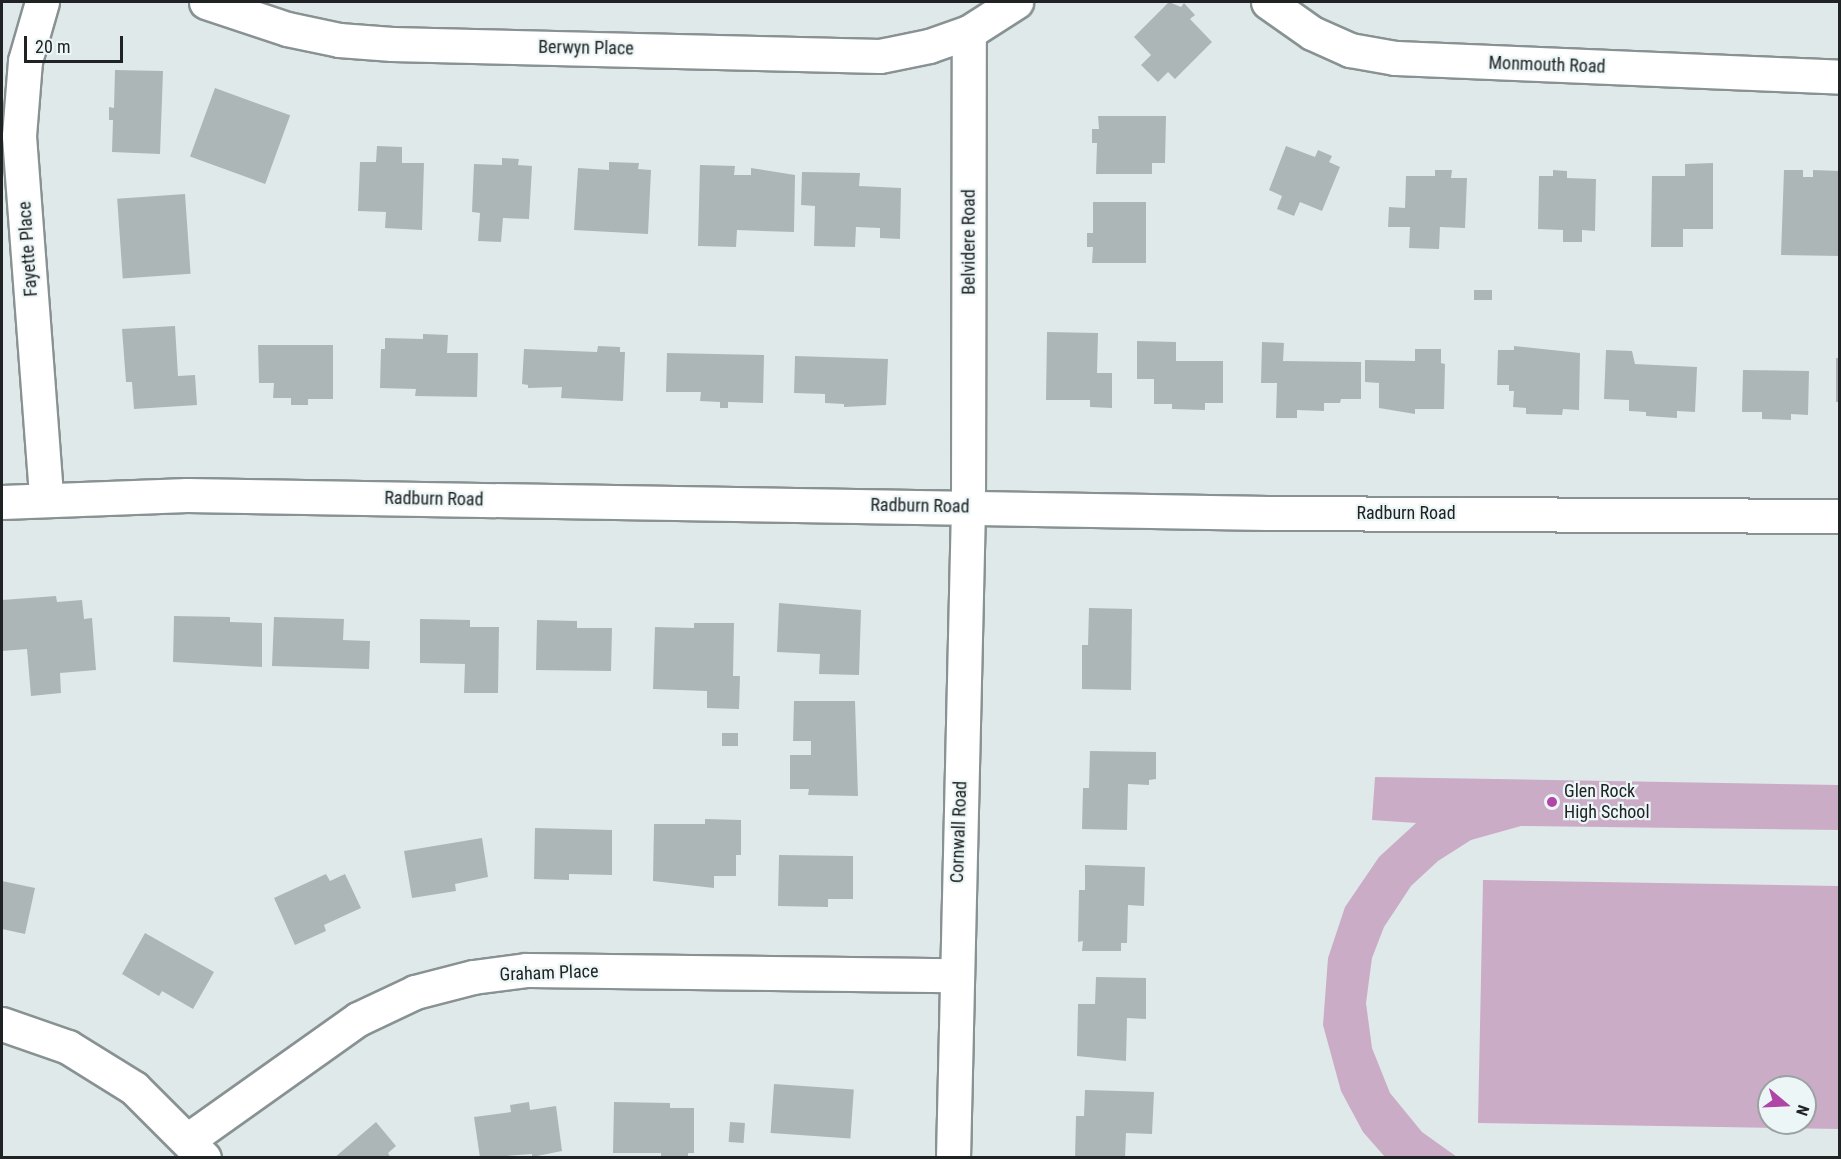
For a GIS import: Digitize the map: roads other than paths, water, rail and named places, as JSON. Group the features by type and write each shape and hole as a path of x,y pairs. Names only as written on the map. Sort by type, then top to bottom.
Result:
{"street":[{"name":"Fayette Place","path":"42,2 25,61 19,136 46,498"},
{"name":"Berwyn Place","path":"206,2 287,29 339,40 392,45 880,56 929,46 969,32"},
{"path":"969,32 1016,2"},
{"name":"Monmouth Road","path":"1268,2 1312,33 1350,50 1395,58 1839,77"},
{"name":"Belvidere Road","path":"968,507 969,32"},
{"name":"Radburn Road","path":"2,502 46,498 187,495 968,507 1839,516"},
{"name":"Cornwall Road","path":"953,1158 955,975 968,507"},
{"name":"Graham Place","path":"196,1148 358,1019 415,992 473,977 526,970 955,975"},
{"path":"2,1024 78,1053 134,1088 196,1148"}],"place":[{"name":"Glen Rock High School","path":"1552,802"}]}
